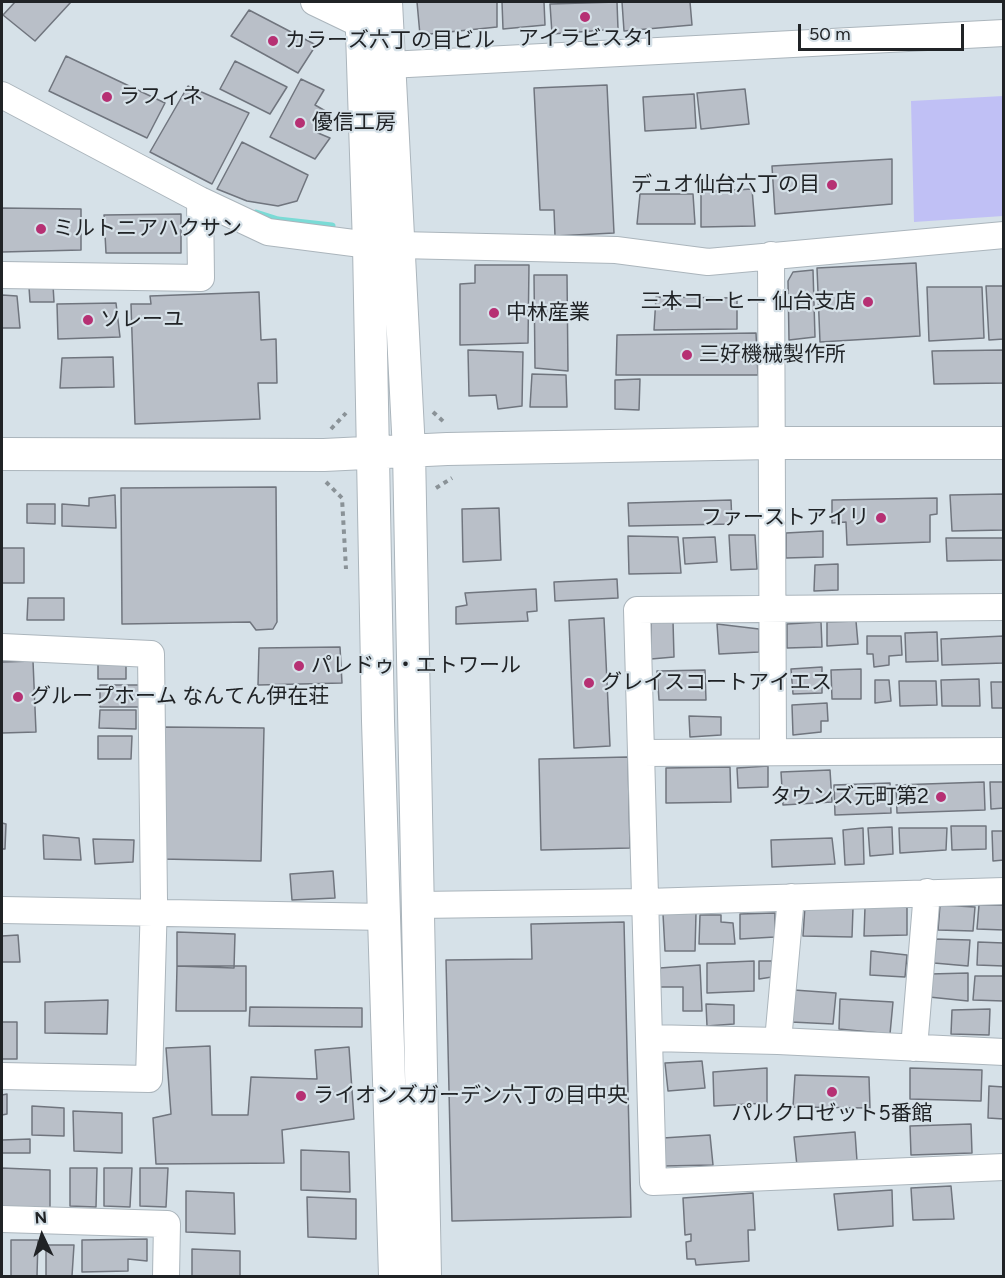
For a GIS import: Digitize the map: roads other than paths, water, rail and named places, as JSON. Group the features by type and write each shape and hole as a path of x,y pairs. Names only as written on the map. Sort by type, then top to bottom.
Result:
{"street":[{"path":"314,2 361,13 384,245 409,451 425,1276"},
{"path":"386,2 389,65 384,245 373,453 378,721 386,917 395,1276"},
{"path":"389,65 1004,33"},
{"path":"2,95 200,201 268,232 384,245 616,250 708,262 1004,235"},
{"path":"2,275 201,278 200,201"},
{"path":"771,255 773,752"},
{"path":"2,454 373,453 773,442 1004,443"},
{"path":"1004,607 637,610 653,1182 1004,1167"},
{"path":"2,647 151,654 154,912 149,1079 2,1076"},
{"path":"642,753 1004,751"},
{"path":"417,905 646,902 1004,891"},
{"path":"914,1048 927,892"},
{"path":"778,1041 791,897"},
{"path":"2,910 386,917"},
{"path":"650,1038 778,1041 1004,1052"},
{"path":"2,1219 167,1224 166,1276"}],"waterway":[{"path":"256,213 278,220 332,226"}],"place":[{"name":"アイラビスタ1","path":"585,17"},
{"name":"カラーズ六丁の目ビル","path":"273,41"},
{"name":"ラフィネ","path":"107,97"},
{"name":"優信工房","path":"300,123"},
{"name":"デュオ仙台六丁の目","path":"832,185"},
{"name":"ミルトニアハクサン","path":"41,229"},
{"name":"三本コーヒー 仙台支店","path":"868,302"},
{"name":"中林産業","path":"494,313"},
{"name":"ソレーユ","path":"88,320"},
{"name":"三好機械製作所","path":"687,355"},
{"name":"ファーストアイリ","path":"881,518"},
{"name":"パレドゥ・エトワール","path":"299,666"},
{"name":"グレイスコートアイエス","path":"589,683"},
{"name":"グループホーム なんてん伊在荘","path":"18,697"},
{"name":"タウンズ元町第2","path":"941,797"},
{"name":"パルクロゼット5番館","path":"832,1092"},
{"name":"ライオンズガーデン六丁の目中央","path":"301,1096"}]}
